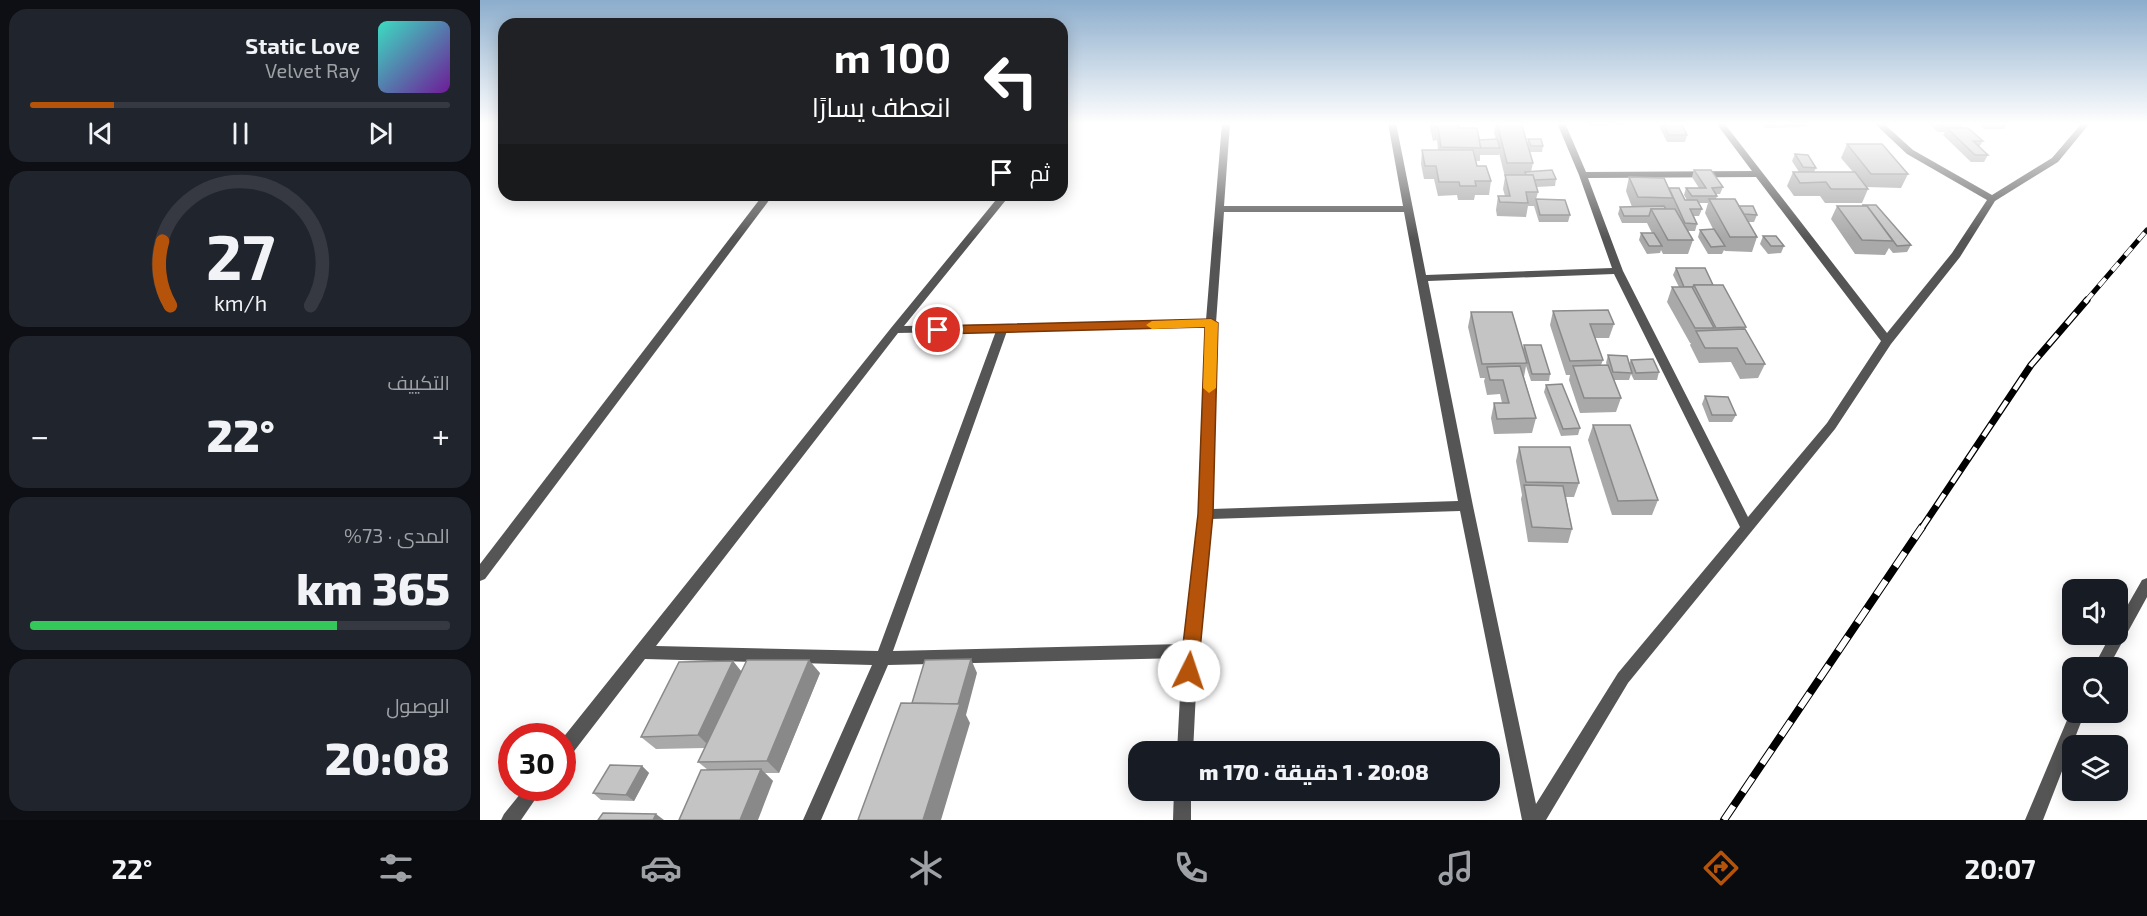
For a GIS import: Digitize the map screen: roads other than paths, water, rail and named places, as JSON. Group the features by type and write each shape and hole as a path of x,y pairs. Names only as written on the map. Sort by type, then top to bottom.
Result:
{"street":[{"path":"1186,741 1190,651 1205,514 1211,323 1223,161"},
{"path":"1399,161 1466,506 1531,820"},
{"path":"1577,161 1617,271 1747,528"},
{"path":"1750,161 1887,341"},
{"path":"1926,161 1992,199"},
{"path":"1536,820 1623,678 1831,426 1887,341 1956,255 1992,199 2053,161"},
{"path":"1583,175 1760,174"},
{"path":"480,575 763,201"},
{"path":"576,735 895,330 1000,201"},
{"path":"1220,209 1407,209"},
{"path":"1421,278 1617,271"},
{"path":"895,330 1211,323"},
{"path":"812,820 883,658 1002,328"},
{"path":"1205,514 1466,506"},
{"path":"2106,657 2147,584"},
{"path":"640,652 883,658 1190,651"},
{"path":"2034,820 2073,723"},
{"path":"510,820 525,801"},
{"path":"1182,820 1183,801"}],"railway":[{"path":"2086,301 2147,230"},
{"path":"1921,529 2031,365 2087,300"},
{"path":"1724,820 1922,527"}]}
